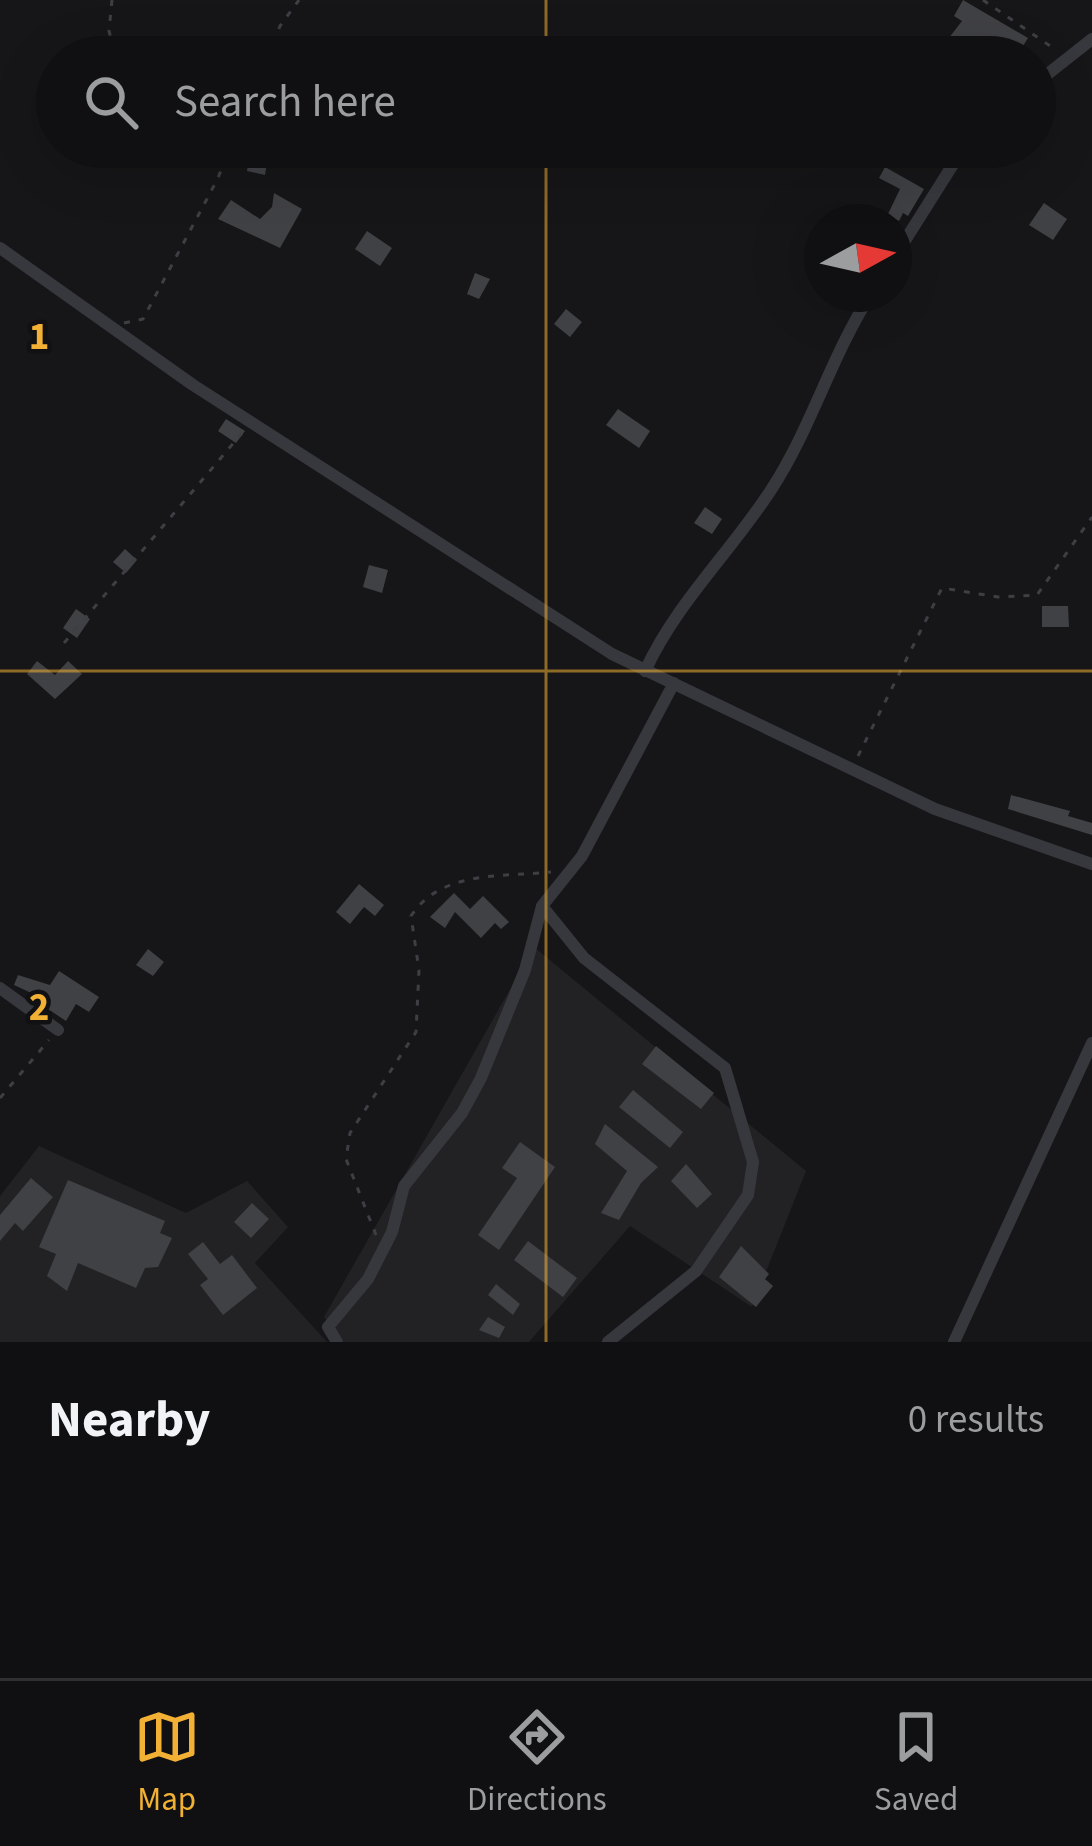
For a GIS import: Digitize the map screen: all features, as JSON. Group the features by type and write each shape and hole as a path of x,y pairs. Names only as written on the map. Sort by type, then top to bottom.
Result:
{"street":[{"path":"1056,67 1092,39"},
{"path":"912,229 951,168"},
{"path":"0,248 392,516 645,671 934,809 1092,864"},
{"path":"645,671 682,602 789,461 861,312"},
{"path":"337,1342 328,1328 368,1279 392,1232 404,1186 462,1113 481,1078 525,970 542,906 571,870 674,683"},
{"path":"542,906 584,958 725,1068 753,1162 748,1195 696,1271 608,1342"},
{"path":"0,988 58,1030"},
{"path":"954,1342 1092,1043"}],"path":[{"path":"110,36 112,0"},
{"path":"279,36 298,0"},
{"path":"983,0 1035,36"},
{"path":"1056,50 1067,58"},
{"path":"105,324 143,319 221,168"},
{"path":"64,643 251,422"},
{"path":"852,769 942,588 998,597 1037,595 1092,517"},
{"path":"376,1236 344,1152 356,1123 416,1033 419,980 411,916 428,897 465,880 571,870"},
{"path":"0,1098 58,1030"}],"shaded area":[{"path":"534,947 806,1171 752,1307 630,1226 529,1342 343,1342 324,1317"},
{"path":"39,1146 186,1213 247,1181 288,1227 255,1263 327,1342 0,1342 0,1196"}],"building":[{"path":"963,0 1025,36 950,36 962,21 954,16"},
{"path":"248,168 266,168 265,175"},
{"path":"884,168 924,189 912,209 912,204 893,204 900,189 879,178"},
{"path":"274,193 302,209 280,248 218,219 231,200 260,219 272,207"},
{"path":"1044,203 1067,219 1053,240 1029,225"},
{"path":"367,231 392,248 380,266 355,249"},
{"path":"475,273 490,279 479,299 467,294"},
{"path":"566,309 582,322 570,337 554,324"},
{"path":"618,409 650,431 639,448 606,425"},
{"path":"226,419 245,431 236,443 218,431"},
{"path":"705,507 722,519 712,534 694,523"},
{"path":"125,549 137,560 126,573 113,562"},
{"path":"369,565 388,570 382,593 363,587"},
{"path":"1042,606 1068,606 1069,627 1042,627"},
{"path":"76,609 90,619 77,638 63,628"},
{"path":"37,661 55,675 68,661 82,674 55,699 27,674"},
{"path":"1011,795 1070,811 1068,816 1092,823 1092,835 1008,809"},
{"path":"359,884 384,905 375,916 364,907 350,924 336,912"},
{"path":"454,893 470,909 483,896 509,922 501,929 495,923 481,938 455,912 445,928 430,917"},
{"path":"148,949 164,962 153,976 136,965"},
{"path":"59,971 99,997 89,1012 76,1004 66,1021 39,1003 42,998 14,985 18,975 50,985"},
{"path":"656,1046 714,1093 701,1109 642,1064"},
{"path":"633,1090 683,1132 670,1148 619,1107"},
{"path":"605,1124 658,1167 641,1183 619,1220 601,1213 627,1171 595,1144"},
{"path":"520,1142 555,1167 499,1250 478,1235 517,1178 502,1168"},
{"path":"686,1164 712,1194 697,1208 671,1181"},
{"path":"31,1178 53,1197 23,1231 15,1223 0,1241 0,1215"},
{"path":"68,1180 165,1221 160,1233 172,1238 158,1267 145,1268 136,1288 78,1263 67,1291 47,1276 56,1254 39,1247"},
{"path":"252,1203 269,1219 251,1238 234,1222"},
{"path":"528,1241 577,1278 563,1297 514,1260"},
{"path":"203,1242 220,1264 232,1255 257,1288 223,1315 200,1285 208,1279 188,1254"},
{"path":"741,1246 769,1274 765,1279 773,1286 756,1307 719,1277"},
{"path":"496,1284 520,1304 513,1315 488,1295"},
{"path":"488,1317 505,1327 499,1338 479,1330"}]}
